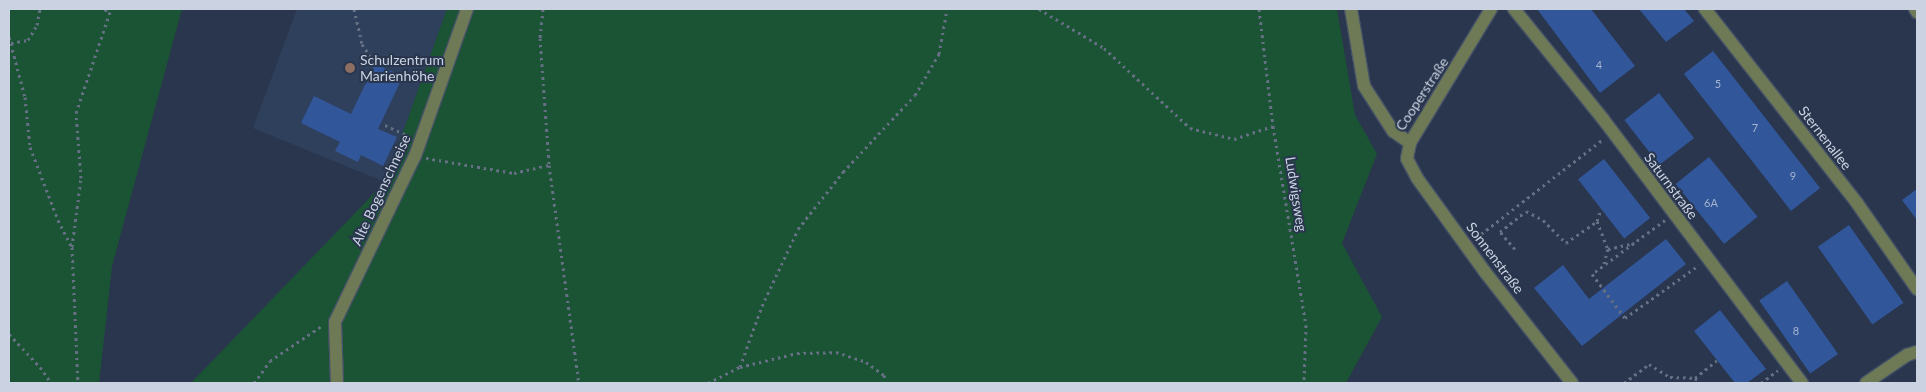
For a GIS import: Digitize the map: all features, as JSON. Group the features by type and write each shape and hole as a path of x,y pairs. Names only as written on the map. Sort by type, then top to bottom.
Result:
{"street":[{"name":"Alte Bogenschneise","path":"337,383 335,322 415,156 467,9"},
{"name":"Cooperstraße","path":"1351,9 1364,86 1393,132 1410,144 1491,9"},
{"name":"Saturnstraße","path":"1514,9 1612,132 1802,383"},
{"name":"Sternenallee","path":"1705,9 1857,203 1917,289"},
{"name":"Sonnenstraße","path":"1410,144 1407,159 1417,178 1572,383"},
{"path":"1866,383 1907,355 1917,352"}],"path":[{"path":"10,43 28,40 37,25 40,9"},
{"path":"105,9 108,13"},
{"path":"78,383 72,247 81,178 76,113 108,13 111,9"},
{"path":"354,9 362,44 375,64"},
{"path":"543,9 540,38 549,165 579,383"},
{"path":"740,367 762,306 798,229 843,172 915,95 939,54 947,9"},
{"path":"1039,9 1104,48 1190,128 1234,139 1273,126"},
{"name":"Ludwigsweg","path":"1259,9 1273,126 1306,324 1304,383"},
{"path":"9,37 25,97 30,147 58,220 72,247"},
{"path":"385,125 421,141"},
{"path":"1466,245 1612,132"},
{"path":"415,156 514,173 549,165"},
{"path":"1515,249 1500,232 1526,211 1543,220 1566,243 1596,221 1601,209"},
{"path":"1671,215 1592,274 1625,318 1707,259"},
{"path":"1596,221 1608,249 1604,264"},
{"path":"1608,249 1636,242"},
{"path":"254,383 270,361 316,328 335,322"},
{"path":"9,334 40,367 51,383"},
{"path":"708,383 740,367 797,354 836,352 866,362 884,375 886,383"},
{"path":"1695,378 1717,360"},
{"path":"1624,383 1649,364 1670,377 1695,378 1701,383"}],"shaded area":[{"name":"Schulzentrum Marienhöhe","path":"297,9 447,9 385,182 253,128"}],"green space":[{"path":"9,9 182,9 112,266 99,383 9,383"},
{"path":"447,9 1337,9 1355,115 1377,154 1342,243 1382,317 1346,383 191,383 385,182"}],"building":[{"path":"1537,9 1591,9 1635,66 1600,93"},
{"path":"1639,9 1684,9 1694,21 1666,42"},
{"path":"1713,51 1820,188 1791,211 1684,74"},
{"path":"375,64 403,76 378,129 397,137 383,166 361,155 358,162 335,151 340,142 301,123 314,96 351,114"},
{"path":"1659,93 1694,138 1659,165 1624,120"},
{"path":"1709,157 1757,217 1724,244 1676,184"},
{"path":"1604,159 1650,218 1624,238 1578,179"},
{"path":"1917,189 1917,220 1902,200"},
{"path":"1849,225 1903,303 1872,325 1818,247"},
{"path":"1666,239 1686,264 1582,346 1534,288 1563,265 1589,299"},
{"path":"1787,281 1838,354 1810,373 1759,301"},
{"path":"1720,310 1766,369 1747,383 1735,383 1694,331"}],"place":[{"name":"Schulzentrum Marienhöhe","path":"350,68"}]}
